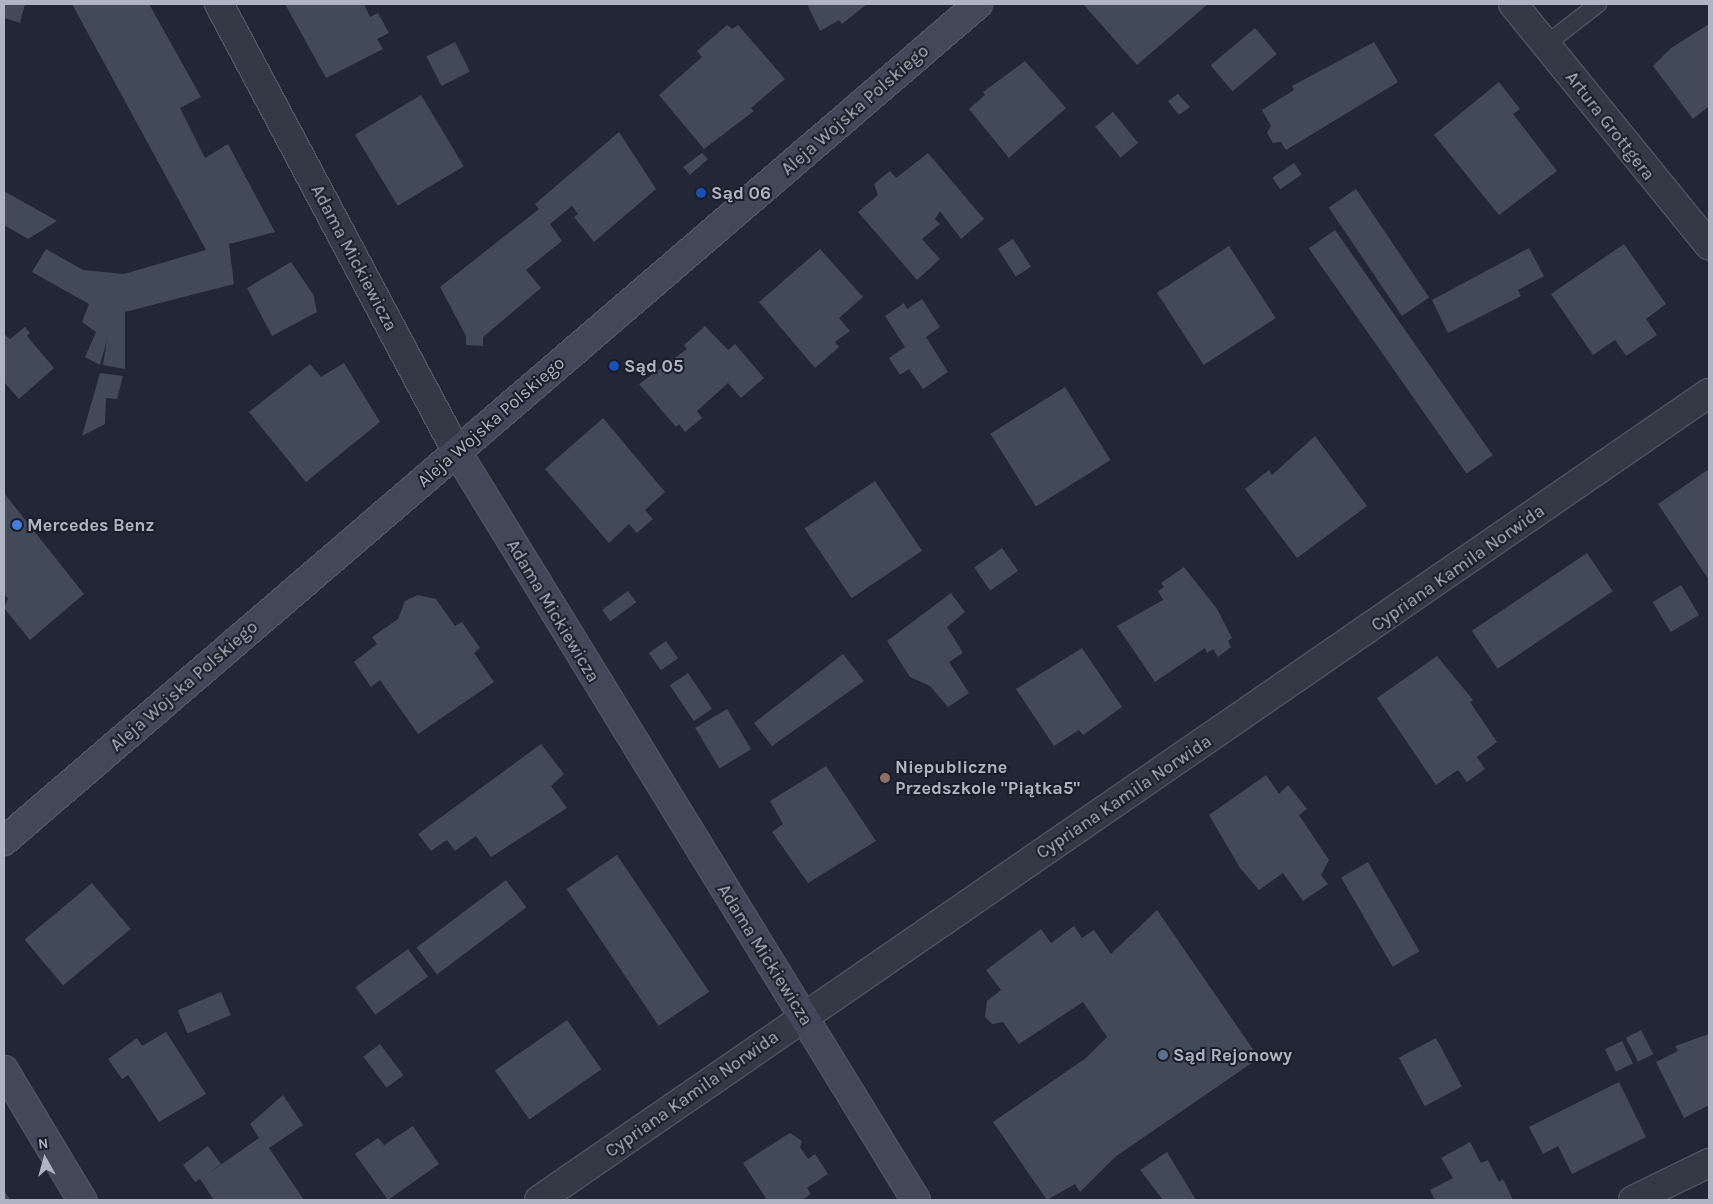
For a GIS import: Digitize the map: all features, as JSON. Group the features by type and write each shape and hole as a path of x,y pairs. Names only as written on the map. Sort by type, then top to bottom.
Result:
{"street":[{"name":"Adama Mickiewicza","path":"219,4 457,452 916,1200"},
{"name":"Aleja Wojska Polskiego","path":"4,841 978,4"},
{"name":"Artura Grottgera","path":"1513,4 1709,245"},
{"name":"Cypriana Kamila Norwida","path":"539,1200 1709,393"},
{"path":"4,1070 82,1200"},
{"path":"1633,1200 1709,1163"}],"lane":[{"path":"1545,45 1598,4"}],"building":[{"path":"4,4 25,4 20,23 4,18"},
{"path":"72,4 149,4 201,97 180,108 205,158 228,144 275,232 229,244 234,284 125,312 125,369 103,365 107,340 100,365 85,357 96,332 82,322 89,304 32,272 46,249 83,270 124,274 206,250"},
{"path":"285,4 364,4 370,17 378,13 389,33 377,39 383,49 326,78"},
{"path":"807,4 867,4 842,24 839,20 820,31"},
{"path":"1083,4 1208,4 1137,65"},
{"path":"1709,24 1709,106 1693,119 1653,66 1671,48"},
{"path":"727,25 732,29 738,25 785,79 751,108 754,111 704,149 659,95 702,57 697,51"},
{"path":"1255,28 1277,54 1232,91 1211,65"},
{"path":"455,42 470,71 441,86 426,57"},
{"path":"1374,42 1398,82 1286,150 1281,142 1273,143 1267,133 1271,126 1262,110 1294,90 1292,86"},
{"path":"1025,61 1066,108 1009,158 969,109 985,95 983,92"},
{"path":"1499,82 1520,109 1513,114 1557,171 1499,215 1434,135"},
{"path":"1178,94 1190,107 1179,115 1168,101"},
{"path":"421,95 464,166 398,206 355,135"},
{"path":"1113,112 1138,143 1120,158 1095,126"},
{"path":"619,132 656,189 594,242 574,217 578,214 572,206 550,224 562,241 526,270 541,288 483,337 483,346 466,345 466,336 440,287 539,209 535,204"},
{"path":"702,153 708,159 690,175 683,167"},
{"path":"928,153 984,219 961,239 940,211 935,219 940,224 922,239 940,259 917,280 858,212 878,195 874,184 890,171 896,178"},
{"path":"1294,163 1302,175 1280,189 1272,178"},
{"path":"1356,189 1429,298 1402,316 1329,207"},
{"path":"4,191 57,221 28,239 4,225"},
{"path":"1335,230 1493,455 1467,474 1309,248"},
{"path":"1013,239 1031,267 1016,276 998,249"},
{"path":"1624,244 1666,304 1646,319 1657,335 1626,356 1615,340 1593,355 1551,294"},
{"path":"1229,246 1276,318 1204,365 1157,293"},
{"path":"1529,248 1544,276 1518,290 1521,296 1448,333 1432,300"},
{"path":"820,249 863,297 839,318 850,331 835,342 839,347 815,368 759,302"},
{"path":"291,262 313,294 317,312 272,336 247,288"},
{"path":"922,299 940,327 926,337 948,372 923,389 909,369 900,375 889,358 905,347 885,316 904,303 907,309"},
{"path":"705,326 728,350 735,344 764,378 741,398 728,383 697,411 702,418 685,432 679,424 676,427 639,384 687,349 684,345"},
{"path":"25,327 30,333 27,336 54,368 19,399 4,382 4,334 10,339"},
{"path":"344,363 380,422 306,482 249,412 310,364 321,377"},
{"path":"100,373 123,376 117,399 106,398 105,424 82,436"},
{"path":"1065,387 1111,460 1036,507 990,434"},
{"path":"603,418 665,492 645,510 653,519 637,533 629,524 609,543 545,469"},
{"path":"1315,436 1367,506 1297,558 1245,489 1269,470 1272,475"},
{"path":"1709,469 1709,580 1658,504"},
{"path":"875,481 922,551 852,598 805,529"},
{"path":"4,493 84,594 30,640 4,608 8,598 4,594"},
{"path":"1002,548 1018,571 990,590 974,568"},
{"path":"1587,553 1613,591 1497,669 1472,631"},
{"path":"1184,567 1217,609 1232,638 1228,641 1231,647 1218,657 1213,649 1207,653 1205,648 1155,682 1117,626 1163,600 1158,591 1164,587 1161,583"},
{"path":"1681,585 1699,615 1671,632 1653,602"},
{"path":"628,591 636,602 610,621 602,610"},
{"path":"951,593 965,612 947,627 963,653 949,662 969,693 948,707 930,686 910,677 887,641"},
{"path":"418,595 436,599 455,626 462,622 480,648 474,653 494,682 418,734 380,680 371,687 354,662 377,644 372,637 398,619 405,601"},
{"path":"666,641 678,658 661,670 649,653"},
{"path":"1082,648 1122,707 1083,735 1079,730 1054,746 1016,689"},
{"path":"843,654 864,681 772,746 754,723"},
{"path":"1437,656 1473,700 1470,702 1497,742 1477,757 1485,769 1467,782 1458,770 1436,785 1377,698"},
{"path":"688,673 712,709 694,721 670,685"},
{"path":"727,709 751,749 719,768 695,728"},
{"path":"541,744 564,774 551,786 567,808 491,857 476,836 455,851 447,840 431,851 418,834"},
{"path":"826,766 876,841 808,883 772,832 783,824 770,801"},
{"path":"1266,775 1279,794 1288,785 1307,809 1299,815 1329,860 1321,875 1328,884 1303,901 1283,873 1259,890 1240,868 1209,815"},
{"path":"617,855 709,992 659,1026 566,889"},
{"path":"1368,862 1420,951 1393,967 1341,877"},
{"path":"506,880 526,907 437,975 417,947"},
{"path":"92,883 131,929 63,986 25,940"},
{"path":"1157,910 1259,1058 1115,1157 1080,1192 1075,1184 1047,1200 993,1122 1086,1058 1107,1037 1083,1002 1019,1044 1003,1022 992,1024 985,1017 987,1001 1001,990 986,970 1041,929 1051,943 1074,926 1082,938 1094,930 1111,954"},
{"path":"408,949 428,977 375,1015 355,987"},
{"path":"221,992 231,1015 188,1033 178,1010"},
{"path":"567,1020 601,1069 529,1120 495,1070"},
{"path":"1641,1030 1653,1054 1638,1062 1626,1038"},
{"path":"166,1032 206,1094 159,1122 128,1075 122,1079 108,1059 137,1038 142,1046"},
{"path":"1709,1034 1709,1105 1684,1118 1656,1062 1678,1051 1675,1046"},
{"path":"1436,1038 1462,1087 1425,1106 1399,1058"},
{"path":"1622,1041 1633,1063 1616,1072 1605,1049"},
{"path":"380,1044 403,1075 387,1088 363,1057"},
{"path":"1619,1082 1646,1137 1572,1174 1558,1146 1543,1154 1529,1127"},
{"path":"283,1095 303,1125 269,1148 304,1200 214,1200 200,1179 195,1182 183,1165 208,1146 221,1164 205,1176 259,1138 250,1124"},
{"path":"413,1126 439,1164 388,1200 355,1154 378,1138 384,1145"},
{"path":"790,1133 802,1141 800,1147 808,1159 815,1154 828,1174 807,1188 811,1194 802,1200 767,1200 743,1163"},
{"path":"1470,1142 1481,1163 1488,1160 1499,1182 1503,1179 1513,1200 1435,1200 1430,1190 1453,1178 1441,1158"},
{"path":"1167,1152 1196,1200 1163,1200 1140,1170"},
{"path":"4,1190 10,1200 4,1200"}],"place":[{"name":"Sąd 06","path":"701,193"},
{"name":"Sąd 05","path":"614,366"},
{"name":"Mercedes Benz","path":"17,525"},
{"name":"Niepubliczne Przedszkole \"Piątka5\"","path":"885,778"},
{"name":"Sąd Rejonowy","path":"1163,1055"}]}
